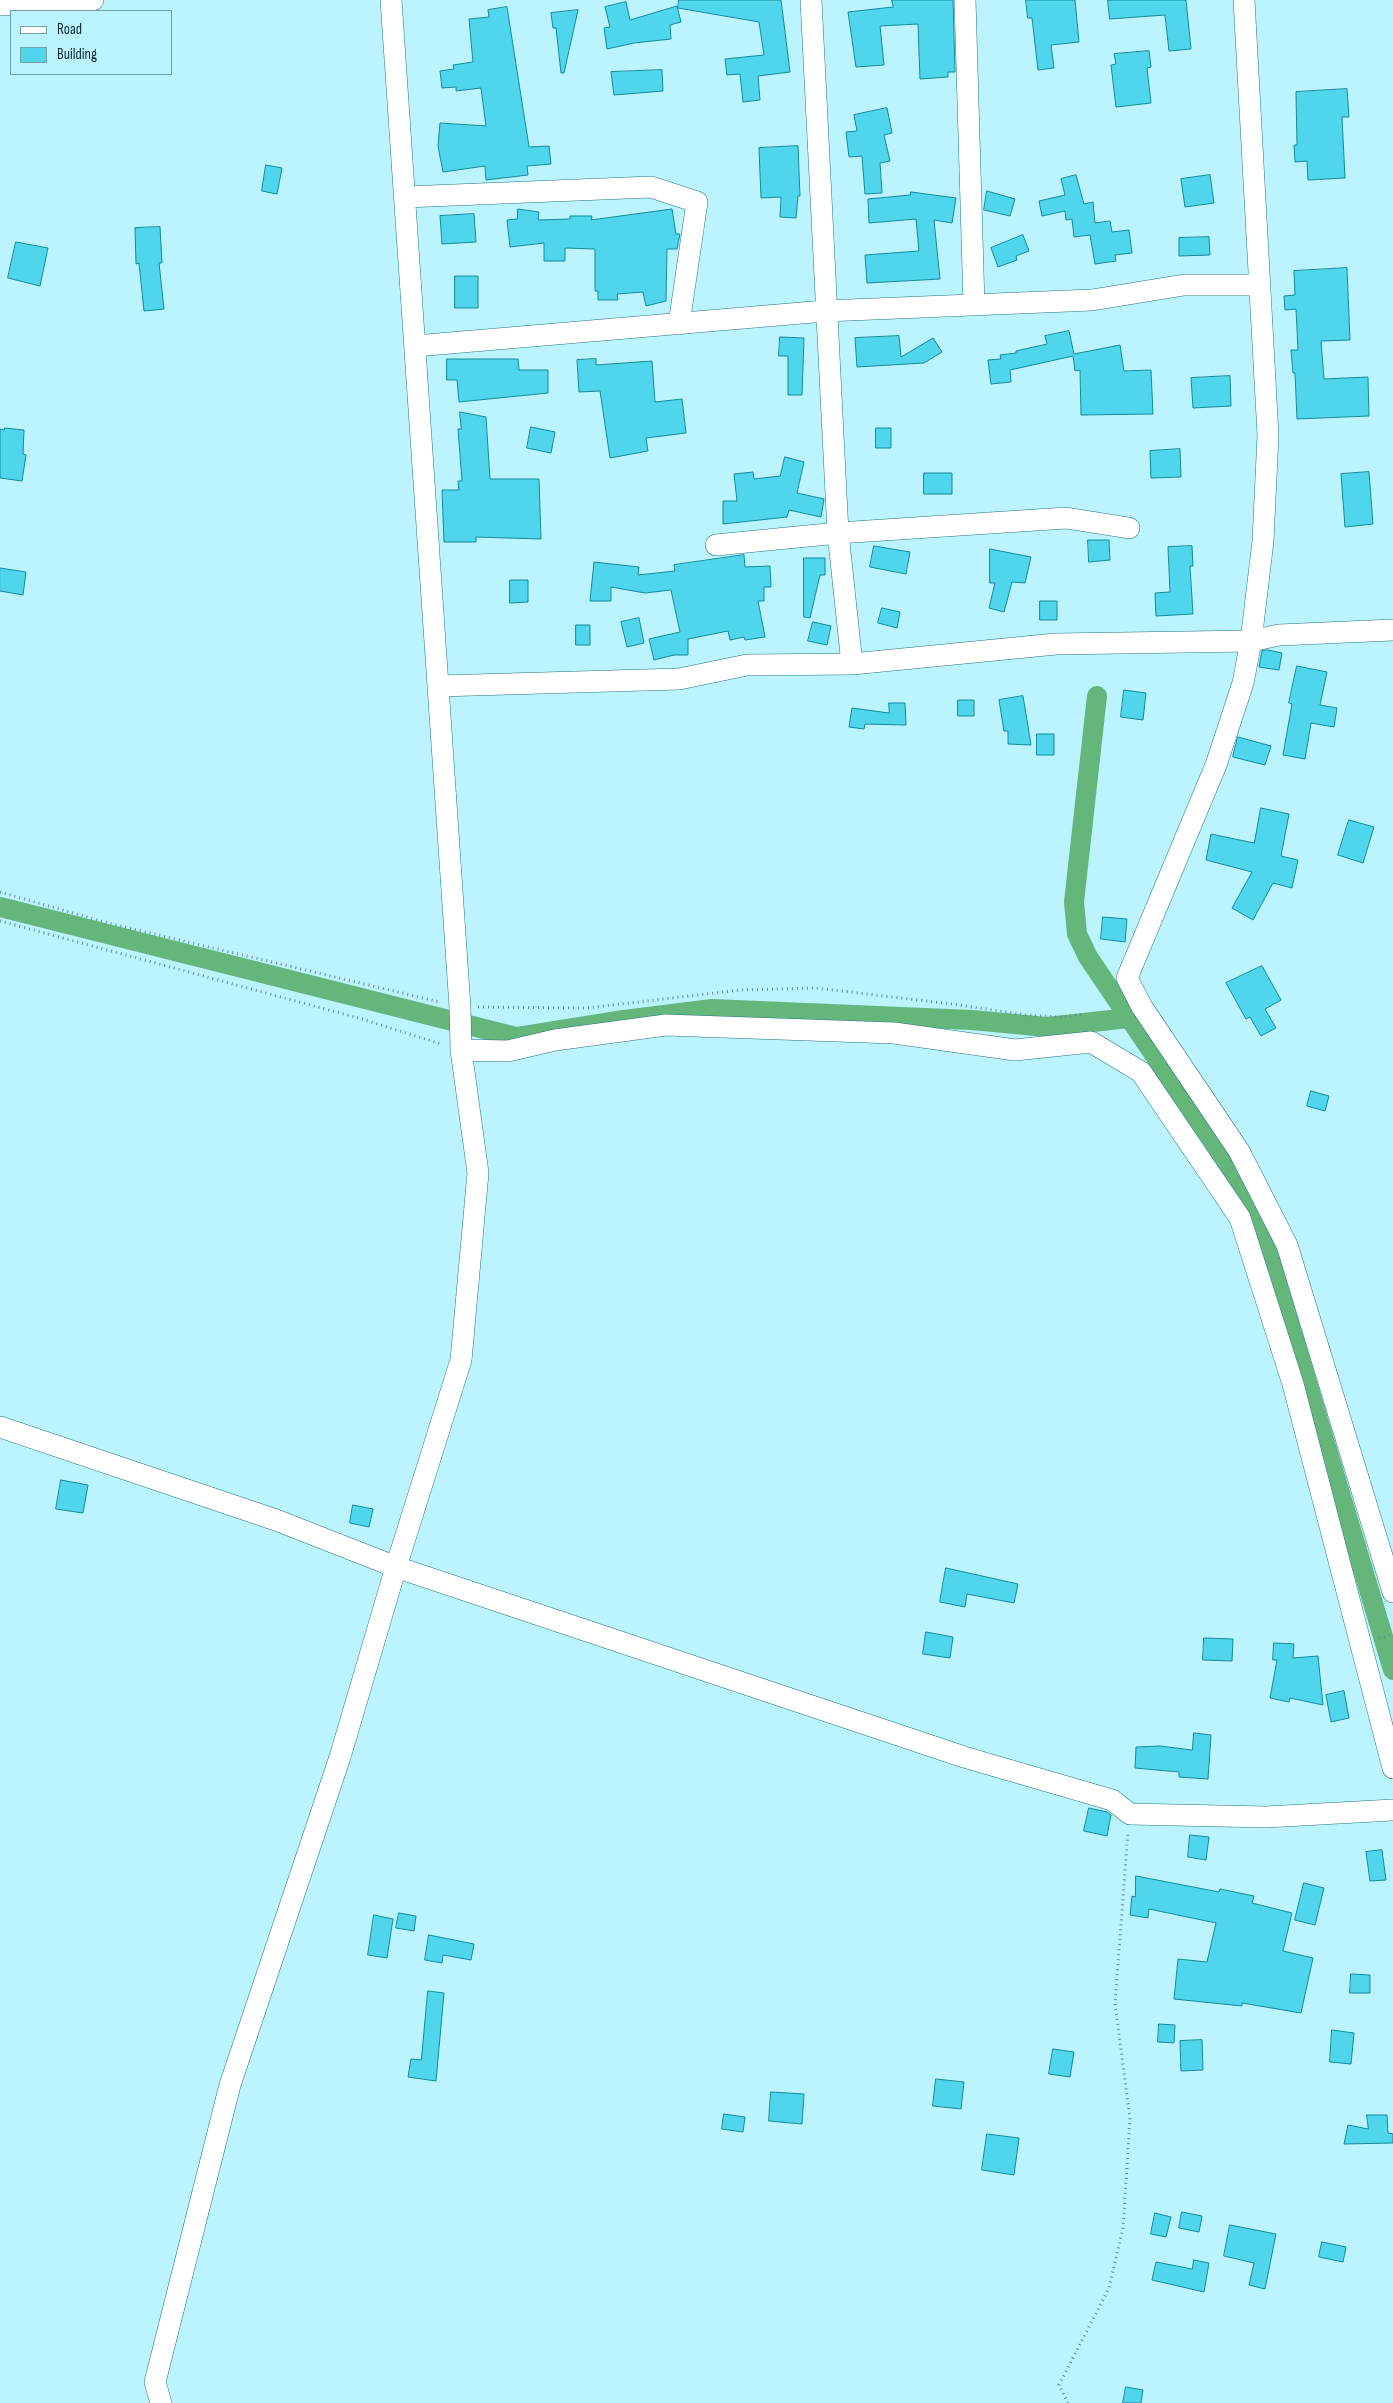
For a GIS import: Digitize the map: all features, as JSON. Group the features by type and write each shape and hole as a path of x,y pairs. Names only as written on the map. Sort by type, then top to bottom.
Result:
{"street":[{"path":"0,5 93,0"},
{"path":"148,2403 155,2382 230,2084 340,1757 396,1567 461,1360 478,1173 461,1050 460,1007 439,686 391,0"},
{"path":"811,0 825,311 838,533 852,664"},
{"path":"965,0 974,305"},
{"path":"1244,0 1268,435 1263,541 1252,641 1243,683 1216,765 1127,978 1142,1007 1240,1151 1287,1245 1393,1592"},
{"path":"405,198 651,187 697,202 679,324"},
{"path":"415,346 825,311 1092,300 1184,285 1259,285"},
{"path":"716,545 838,533 1066,518 1129,528"},
{"path":"439,686 679,679 747,665 852,664 1056,644 1252,641 1279,635 1393,630"},
{"path":"461,1050 508,1051 554,1040 666,1025 724,1029 894,1032 1015,1050 1091,1042 1141,1072 1240,1218 1293,1384 1393,1768"},
{"path":"0,1427 276,1520 396,1567 964,1757 1112,1800 1130,1814 1266,1817 1393,1810"},
{"path":"155,2382 161,2403"}],"path":[{"path":"0,892 108,923 460,1007 587,1008 740,990 816,988 1027,1015 1060,1016 1084,1014"},
{"path":"0,921 362,1020 461,1050"},
{"path":"1068,2403 1059,2385 1109,2288 1123,2228 1130,2119 1115,2003 1123,1876 1130,1814"}],"building":[{"path":"679,0 781,0 790,72 758,76 760,100 743,102 740,74 727,75 725,59 764,55 759,22 678,8"},
{"path":"892,0 953,0 955,72 948,72 948,77 920,79 918,24 880,26 884,65 856,67 848,12 893,7"},
{"path":"1026,0 1075,0 1079,42 1051,45 1054,68 1038,70 1032,18 1028,18"},
{"path":"1108,0 1186,0 1191,49 1169,51 1165,15 1110,19"},
{"path":"626,2 630,20 677,6 681,22 670,25 671,39 634,43 607,49 604,28 610,27 605,7"},
{"path":"507,7 529,147 549,146 551,164 527,166 528,175 486,180 485,166 443,172 438,146 440,123 486,126 481,88 456,91 456,87 442,88 440,71 454,69 453,65 473,62 469,19 489,17 488,10"},
{"path":"578,10 564,73 561,73 556,28 553,28 551,13"},
{"path":"1149,51 1151,67 1147,68 1151,103 1116,107 1111,65 1116,64 1114,54"},
{"path":"662,70 663,91 614,95 611,72"},
{"path":"1347,89 1349,117 1342,117 1345,178 1308,180 1307,161 1295,162 1294,145 1297,145 1296,92"},
{"path":"887,108 892,133 884,135 890,161 880,163 882,193 865,194 862,156 849,157 846,132 857,131 854,115"},
{"path":"798,146 800,196 798,196 796,218 780,217 781,197 761,198 759,148"},
{"path":"266,165 282,168 277,194 262,191"},
{"path":"1076,175 1084,204 1093,202 1095,223 1110,221 1112,232 1129,230 1132,253 1115,255 1116,261 1095,264 1090,235 1074,237 1072,219 1066,220 1065,211 1042,216 1039,201 1065,195 1061,179"},
{"path":"1210,175 1214,203 1185,207 1181,179"},
{"path":"987,191 1015,199 1010,216 984,210"},
{"path":"911,192 956,198 952,223 934,220 940,279 867,283 865,255 919,251 916,219 869,223 868,199 910,195"},
{"path":"518,209 539,212 538,220 570,219 570,216 592,216 591,220 672,209 676,234 680,234 677,249 667,249 666,301 646,306 643,292 617,294 618,300 598,300 598,291 595,291 595,249 565,248 565,261 544,261 544,243 510,247 507,220 517,219"},
{"path":"474,214 476,242 442,244 440,216"},
{"path":"160,227 162,263 159,263 164,309 144,311 139,263 136,264 135,228"},
{"path":"1023,235 1029,251 1016,256 1017,260 998,267 991,248"},
{"path":"1209,237 1210,255 1179,256 1179,238"},
{"path":"16,242 48,248 40,286 8,278"},
{"path":"1347,268 1350,340 1321,341 1324,379 1368,377 1369,416 1297,419 1295,373 1293,373 1291,350 1298,350 1296,309 1285,310 1284,296 1295,295 1294,271"},
{"path":"455,276 478,276 478,308 455,308"},
{"path":"1069,331 1074,354 1120,345 1124,371 1151,370 1153,414 1081,415 1080,370 1075,371 1073,356 1010,370 1011,382 991,384 988,360 1001,359 1000,355 1016,353 1016,351 1047,344 1045,336"},
{"path":"899,336 901,357 933,338 942,352 924,363 857,367 855,338"},
{"path":"780,337 804,338 802,395 788,395 788,356 779,356"},
{"path":"447,359 518,359 519,370 548,370 548,393 459,402 457,380 447,380"},
{"path":"596,359 596,365 652,361 655,402 682,399 686,433 646,438 648,451 610,458 600,391 579,392 577,360"},
{"path":"1230,376 1231,406 1193,408 1191,378"},
{"path":"460,412 486,417 490,479 539,479 541,539 476,537 476,542 444,542 442,490 459,490 458,481 462,481 458,429 461,429"},
{"path":"531,427 555,432 551,453 527,448"},
{"path":"5,428 24,430 23,454 26,455 22,481 0,478 0,429 4,430"},
{"path":"876,428 891,428 891,448 876,448"},
{"path":"1180,449 1181,477 1151,478 1150,451"},
{"path":"785,457 804,462 797,493 824,499 821,517 789,510 787,517 723,524 723,501 737,501 734,474 753,472 754,479 780,476"},
{"path":"1369,472 1373,524 1345,527 1341,474"},
{"path":"924,473 952,473 952,494 924,494"},
{"path":"1088,540 1109,540 1110,560 1089,562"},
{"path":"874,546 910,552 906,574 870,567"},
{"path":"1192,546 1193,566 1190,566 1193,614 1156,616 1155,593 1170,592 1168,547"},
{"path":"990,549 1031,557 1025,583 1012,582 1004,612 989,608 995,583 990,583"},
{"path":"744,555 745,567 770,566 771,587 764,587 764,601 758,601 765,637 745,640 744,637 730,640 728,631 688,639 688,655 674,655 654,660 649,639 680,632 671,590 645,593 611,587 611,601 590,601 594,562 639,567 638,575 675,571 674,565"},
{"path":"804,558 825,558 825,575 820,575 810,618 804,617"},
{"path":"0,568 26,572 23,595 0,591"},
{"path":"510,580 528,580 528,602 510,603"},
{"path":"1040,601 1057,601 1057,620 1040,620"},
{"path":"882,608 900,612 897,628 878,623"},
{"path":"639,618 644,643 627,647 621,622"},
{"path":"813,622 831,626 827,645 808,641"},
{"path":"576,625 590,625 590,645 576,645"},
{"path":"1268,650 1282,653 1279,670 1259,667 1262,651"},
{"path":"1297,666 1327,672 1320,705 1337,708 1334,727 1311,723 1305,759 1283,755 1292,704 1289,703"},
{"path":"1124,690 1146,693 1143,720 1121,717"},
{"path":"1023,696 1031,745 1008,744 1008,731 1004,731 999,700"},
{"path":"958,700 974,700 974,716 958,716"},
{"path":"889,703 905,703 906,725 865,724 864,729 849,727 852,708 889,713"},
{"path":"1037,734 1054,734 1054,755 1037,755"},
{"path":"1238,737 1271,746 1265,765 1233,757"},
{"path":"1261,808 1289,814 1281,856 1298,860 1292,888 1273,883 1253,920 1232,908 1252,872 1206,860 1211,834 1254,843"},
{"path":"1349,820 1374,827 1363,863 1338,855"},
{"path":"1103,917 1127,919 1125,942 1101,939"},
{"path":"1262,966 1281,1000 1265,1009 1276,1028 1261,1036 1250,1017 1246,1019 1226,983"},
{"path":"1311,1091 1329,1096 1325,1111 1307,1106"},
{"path":"61,1480 88,1485 83,1513 56,1509"},
{"path":"353,1505 373,1509 369,1527 350,1523"},
{"path":"946,1568 1018,1584 1014,1603 967,1594 965,1607 940,1602"},
{"path":"926,1632 953,1637 950,1658 923,1654"},
{"path":"1204,1638 1233,1639 1232,1661 1203,1660"},
{"path":"1274,1643 1294,1644 1293,1658 1318,1656 1323,1705 1290,1698 1289,1702 1270,1698 1277,1660 1273,1660"},
{"path":"1344,1691 1349,1718 1331,1722 1326,1695"},
{"path":"1194,1733 1211,1735 1208,1779 1179,1777 1179,1772 1135,1768 1136,1747 1160,1746 1192,1750"},
{"path":"1089,1808 1107,1812 1111,1815 1107,1836 1084,1831"},
{"path":"1190,1835 1209,1837 1206,1860 1188,1857"},
{"path":"1382,1850 1386,1880 1370,1881 1366,1852"},
{"path":"1136,1876 1219,1892 1220,1889 1254,1896 1252,1903 1292,1913 1283,1951 1313,1958 1301,2013 1242,2003 1242,2006 1174,1999 1178,1959 1207,1962 1216,1923 1149,1909 1148,1918 1130,1915 1132,1896 1135,1897"},
{"path":"1304,1883 1324,1888 1315,1925 1295,1920"},
{"path":"399,1913 416,1916 414,1931 396,1928"},
{"path":"374,1915 393,1919 387,1958 368,1955"},
{"path":"429,1935 474,1944 471,1960 443,1955 442,1963 425,1960"},
{"path":"1351,1974 1370,1975 1370,1993 1350,1993"},
{"path":"428,1991 444,1993 436,2081 408,2077 411,2059 421,2060"},
{"path":"1159,2024 1175,2025 1174,2043 1158,2042"},
{"path":"1332,2030 1354,2033 1351,2064 1330,2062"},
{"path":"1202,2040 1203,2070 1181,2071 1180,2041"},
{"path":"1053,2049 1074,2052 1070,2077 1049,2074"},
{"path":"936,2079 964,2082 961,2109 933,2106"},
{"path":"771,2092 804,2094 802,2124 769,2121"},
{"path":"724,2114 745,2117 743,2132 722,2129"},
{"path":"1367,2115 1387,2115 1388,2133 1393,2134 1393,2143 1344,2144 1348,2125 1368,2129"},
{"path":"987,2134 1019,2138 1014,2175 982,2170"},
{"path":"1182,2212 1202,2216 1199,2232 1179,2228"},
{"path":"1155,2213 1171,2217 1166,2237 1151,2234"},
{"path":"1230,2225 1276,2234 1265,2289 1249,2285 1254,2263 1224,2256"},
{"path":"1322,2242 1346,2247 1343,2262 1319,2257"},
{"path":"1194,2260 1209,2263 1204,2292 1152,2280 1156,2262 1192,2269"},
{"path":"1126,2387 1143,2390 1141,2403 1123,2403"}],"waterway":[{"path":"1097,696 1074,902 1077,934 1088,957 1252,1199 1393,1670"},
{"path":"0,907 516,1037 616,1021 712,1009 972,1020 1047,1027 1129,1018"}]}
